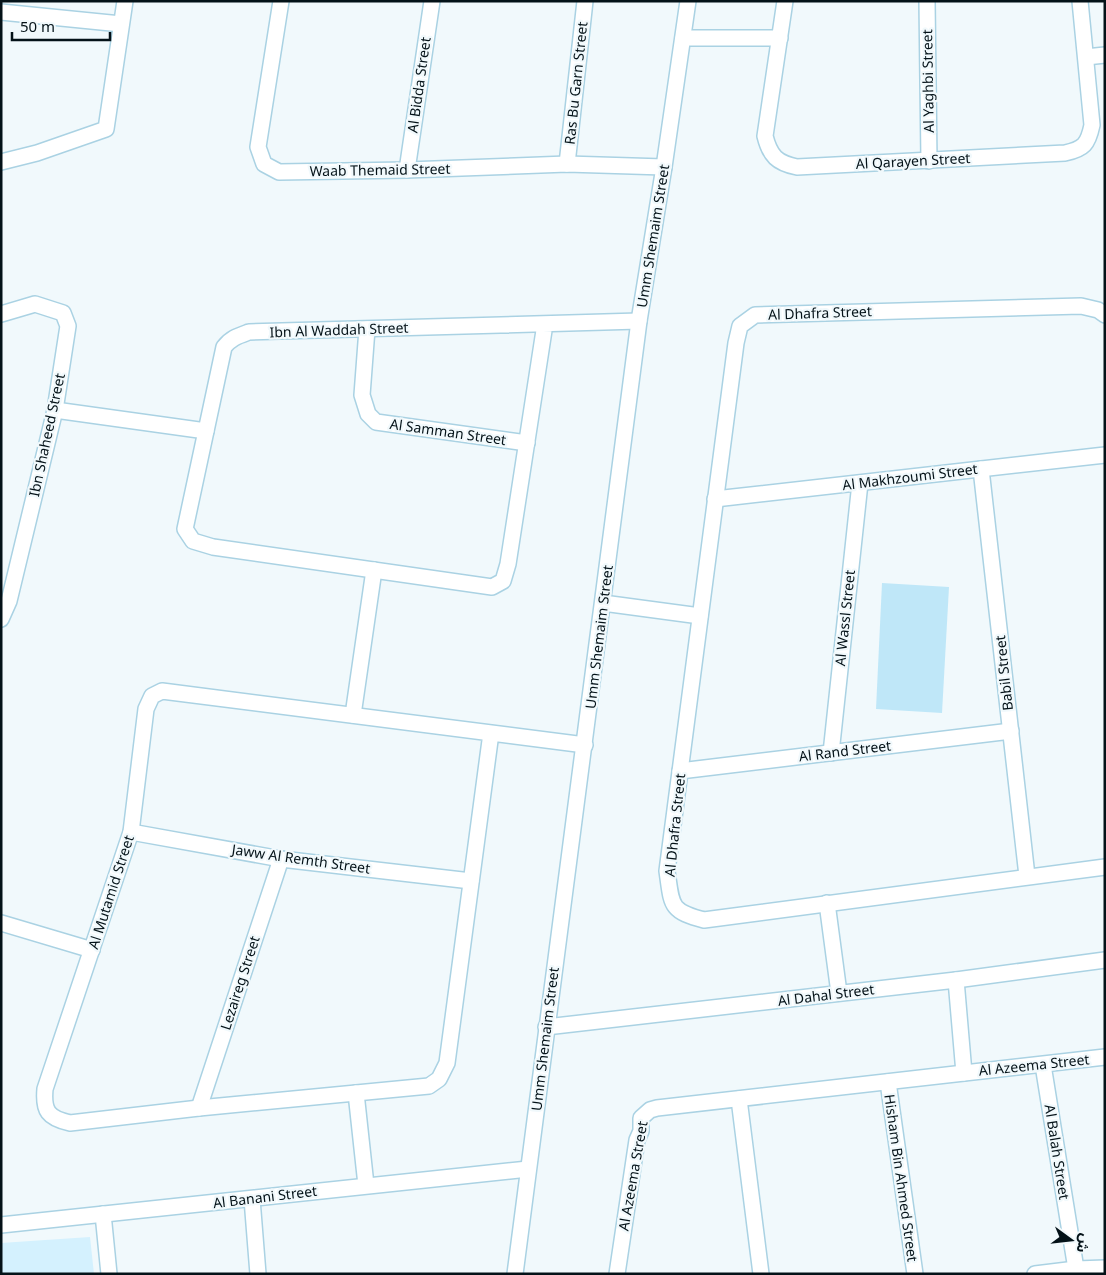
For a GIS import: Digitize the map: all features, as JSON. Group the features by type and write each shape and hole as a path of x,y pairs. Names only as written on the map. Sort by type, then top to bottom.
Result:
{"street":[{"path":"1,162 36,153 106,129 125,1"},
{"name":"Waab Themaid Street","path":"281,1 258,146 264,164 280,172 407,170 568,164 664,167"},
{"name":"Al Bidda Street","path":"407,170 432,1"},
{"name":"Ras Bu Garn Street","path":"568,164 585,1"},
{"name":"Umm Shemaim Street","path":"515,1274 639,321 688,1"},
{"name":"Al Qarayen Street","path":"785,1 765,136 768,149 776,158 784,164 797,167 1065,153 1078,150 1088,140 1092,125 1080,1"},
{"name":"Al Yaghbi Street","path":"926,1 929,161"},
{"path":"1,12 121,24"},
{"path":"683,38 780,38"},
{"path":"1086,57 1105,55"},
{"name":"Ibn Shaheed Street","path":"1,314 35,304 63,313 68,326 55,410 9,601 1,619"},
{"name":"Al Dhafra Street","path":"1105,315 1098,310 1081,306 755,315 740,326 736,343 715,499 667,871 670,896 675,907 680,913 704,920 1105,867"},
{"name":"Ibn Al Waddah Street","path":"545,324 508,564 503,581 492,587 213,547 193,541 185,529 224,347 229,340 249,332 639,321"},
{"name":"Al Samman Street","path":"367,329 362,396 368,414 376,422 527,444"},
{"path":"55,410 206,431"},
{"name":"Al Makhzoumi Street","path":"715,499 1105,455"},
{"name":"Babil Street","path":"981,469 1027,876"},
{"name":"Al Wassl Street","path":"831,753 860,483"},
{"path":"353,715 374,570"},
{"path":"603,602 700,616"},
{"name":"Al Mutamid Street","path":"491,733 447,1062 439,1079 429,1086 199,1108 70,1123 53,1116 47,1111 43,1104 45,1089 131,832 146,709 152,696 162,691 353,715 585,745"},
{"name":"Al Rand Street","path":"680,771 1010,731"},
{"name":"Jaww Al Remth Street","path":"131,832 281,859 471,881"},
{"name":"Lezaireg Street","path":"199,1108 281,859"},
{"path":"827,903 839,993"},
{"path":"1,923 92,950"},
{"name":"Al Dahal Street","path":"546,1028 956,980 1105,960"},
{"name":"Al Azeema Street","path":"956,980 964,1073"},
{"name":"Al Azeema Street","path":"617,1274 637,1140 641,1131 641,1118 650,1110 1105,1058"},
{"name":"Al Balah Street","path":"1043,1064 1076,1269"},
{"name":"Hisham Bin Ahmed Street","path":"888,1082 915,1274"},
{"path":"356,1093 366,1185"},
{"path":"740,1099 761,1274"},
{"name":"Al Banani Street","path":"1,1225 528,1169"},
{"path":"252,1199 258,1274"},
{"path":"103,1214 109,1274"},
{"path":"1035,1274 1105,1268"}],"shaded area":[{"path":"882,583 949,587 942,713 876,709"},
{"path":"90,1237 94,1274 1,1274 1,1243"}]}
